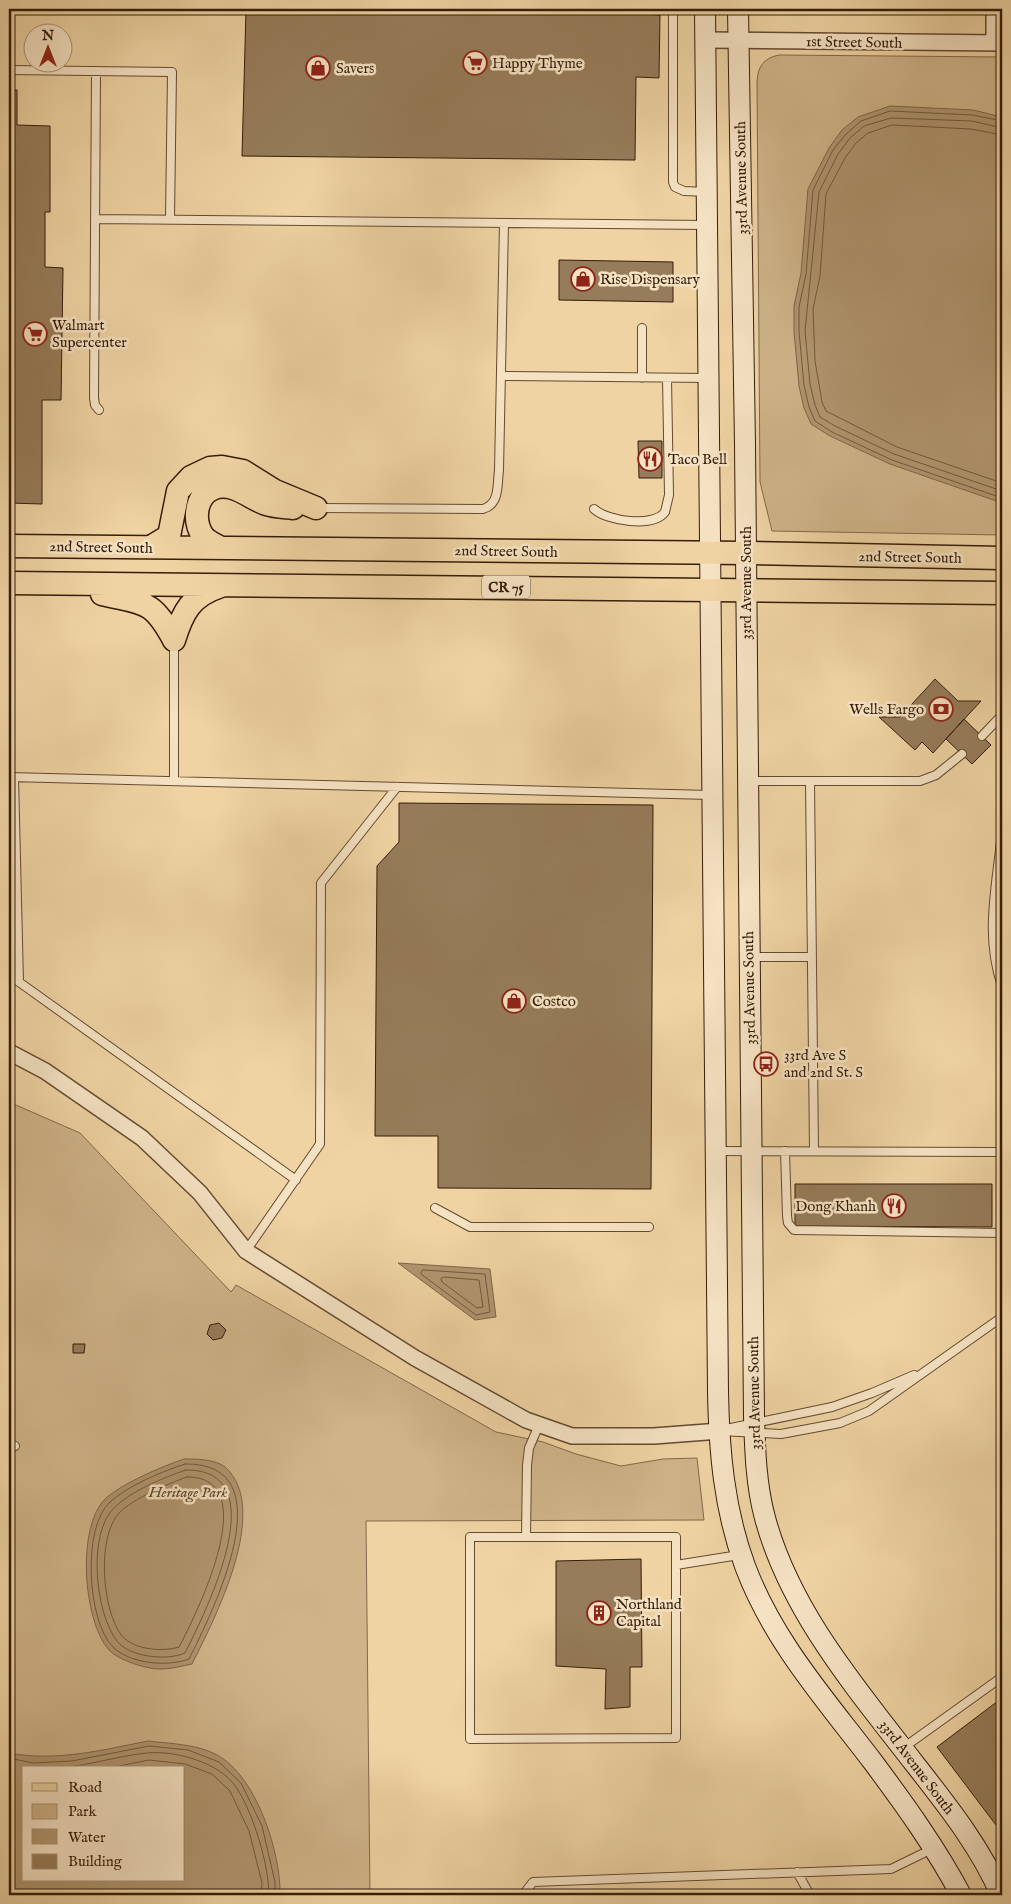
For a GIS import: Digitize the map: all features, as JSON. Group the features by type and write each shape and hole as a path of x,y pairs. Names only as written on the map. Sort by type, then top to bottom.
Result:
{"main road":[{"path":"705,9 709,589 716,1151 720,1431 724,1490 741,1555 773,1627 800,1668 873,1762 934,1848 961,1895"},
{"name":"33rd Avenue South","path":"738,9 746,553 746,780 754,1428 758,1476 765,1517 789,1582 824,1642 976,1847 1001,1895"},
{"path":"151,547 169,536 175,499 184,483 210,468 233,468 244,472 275,491 316,508"},
{"path":"219,547 204,538 198,527 197,514 201,500 211,489 226,487 243,491 266,504 316,508"},
{"name":"2nd Street South","path":"9,546 746,553 1002,558"},
{"name":"CR 75","path":"9,583 1002,593"},
{"path":"60,583 148,605 161,617 174,640"},
{"path":"174,640 181,620 189,606 198,596 226,585"}],"street":[{"path":"994,9 998,43"},
{"name":"1st Street South","path":"705,40 998,43"},
{"path":"9,1052 45,1071 142,1138 200,1193 246,1251 416,1358 538,1425 572,1436 654,1436 720,1431"}],"lane":[{"path":"673,9 673,182 675,188 684,191 707,192"},
{"path":"9,70 172,72 170,219"},
{"path":"96,72 94,398 95,406 99,410"},
{"path":"95,219 707,225"},
{"path":"316,508 483,509 490,507 495,502 499,470 504,222"},
{"path":"642,328 642,378"},
{"path":"501,376 708,378"},
{"path":"594,509 602,516 620,520 653,520 665,512 668,495 667,378"},
{"path":"174,640 174,781"},
{"path":"982,736 1002,715"},
{"path":"746,780 912,781 929,779 962,754"},
{"path":"19,982 11,777 712,795"},
{"path":"810,780 814,1150"},
{"path":"246,1251 320,1144 321,882 397,787"},
{"path":"1002,832 994,888 993,939 994,962 1002,986"},
{"path":"748,958 811,957"},
{"path":"9,976 296,1180"},
{"path":"716,1151 1002,1152"},
{"path":"785,1151 787,1216 791,1228 794,1230 1002,1233"},
{"path":"435,1208 470,1227 649,1227"},
{"path":"720,1431 754,1428 797,1432 840,1423 868,1411 1002,1317"},
{"path":"720,1431 754,1428 832,1407 872,1394 923,1372"},
{"path":"526,1536 527,1466 529,1448 538,1425"},
{"path":"470,1536 676,1537 676,1565 676,1738 470,1739 470,1536"},
{"path":"676,1565 741,1555"},
{"path":"903,1748 1002,1677"},
{"path":"522,1895 533,1882 891,1869 934,1848"},
{"path":"798,1872 810,1895"}],"green space":[{"path":"779,55 1002,57 1002,535 772,531 760,482 757,81 760,67 769,58"},
{"name":"Heritage Park","path":"9,1102 80,1133 231,1292 236,1285 496,1432 543,1442 576,1454 621,1466 663,1459 697,1458 704,1520 366,1521 370,1895 9,1895"}],"water":[{"path":"890,106 973,110 1002,117 1002,503 890,464 830,436 811,424 804,408 799,386 794,332 794,306 801,273 808,189 829,148 842,130 858,117"},
{"path":"398,1263 490,1269 496,1317 475,1320"},
{"path":"184,1459 211,1461 225,1467 238,1486 243,1509 241,1536 225,1593 192,1664 165,1669 149,1668 126,1661 113,1654 100,1636 93,1618 86,1574 90,1529 96,1511 106,1498 114,1492 165,1466"},
{"path":"148,1741 196,1747 222,1758 235,1769 246,1784 265,1820 276,1860 280,1895 9,1895 9,1753 62,1756"}],"building":[{"path":"638,9 638,14 660,15 659,78 636,77 635,160 242,156 246,10 211,10"},
{"path":"921,9 969,9 969,13 921,13"},
{"name":"Walmart Supercenter","path":"9,90 17,90 17,125 50,126 50,212 45,212 45,267 63,268 61,400 42,400 42,504 9,503"},
{"path":"559,260 673,262 673,302 559,300"},
{"name":"Taco Bell","path":"638,441 662,441 662,478 639,478"},
{"name":"Wells Fargo","path":"935,679 958,701 981,701 933,753 922,742 915,750 879,717 900,717"},
{"path":"964,719 991,745 972,764 946,739"},
{"name":"Costco","path":"399,803 653,805 651,1189 438,1188 438,1136 375,1136 377,866 399,842"},
{"path":"795,1184 992,1184 992,1227 795,1226"},
{"path":"219,1323 226,1330 222,1338 213,1340 207,1334 210,1325"},
{"path":"73,1344 85,1344 84,1353 73,1353"},
{"name":"Northland Capital","path":"641,1559 642,1667 630,1667 630,1707 605,1709 606,1669 556,1666 556,1561"},
{"path":"1002,1698 1002,1833 937,1747"}],"place":[{"name":"Happy Thyme","path":"475,63"},
{"name":"Savers","path":"318,68"},
{"name":"Rise Dispensary","path":"583,279"},
{"name":"Walmart Supercenter","path":"35,334"},
{"name":"Taco Bell","path":"650,459"},
{"name":"Wells Fargo","path":"941,709"},
{"name":"Costco","path":"514,1001"},
{"name":"33rd Ave S and 2nd St. S","path":"766,1064"},
{"name":"Dong Khanh","path":"894,1206"},
{"name":"Northland Capital","path":"599,1613"}]}
